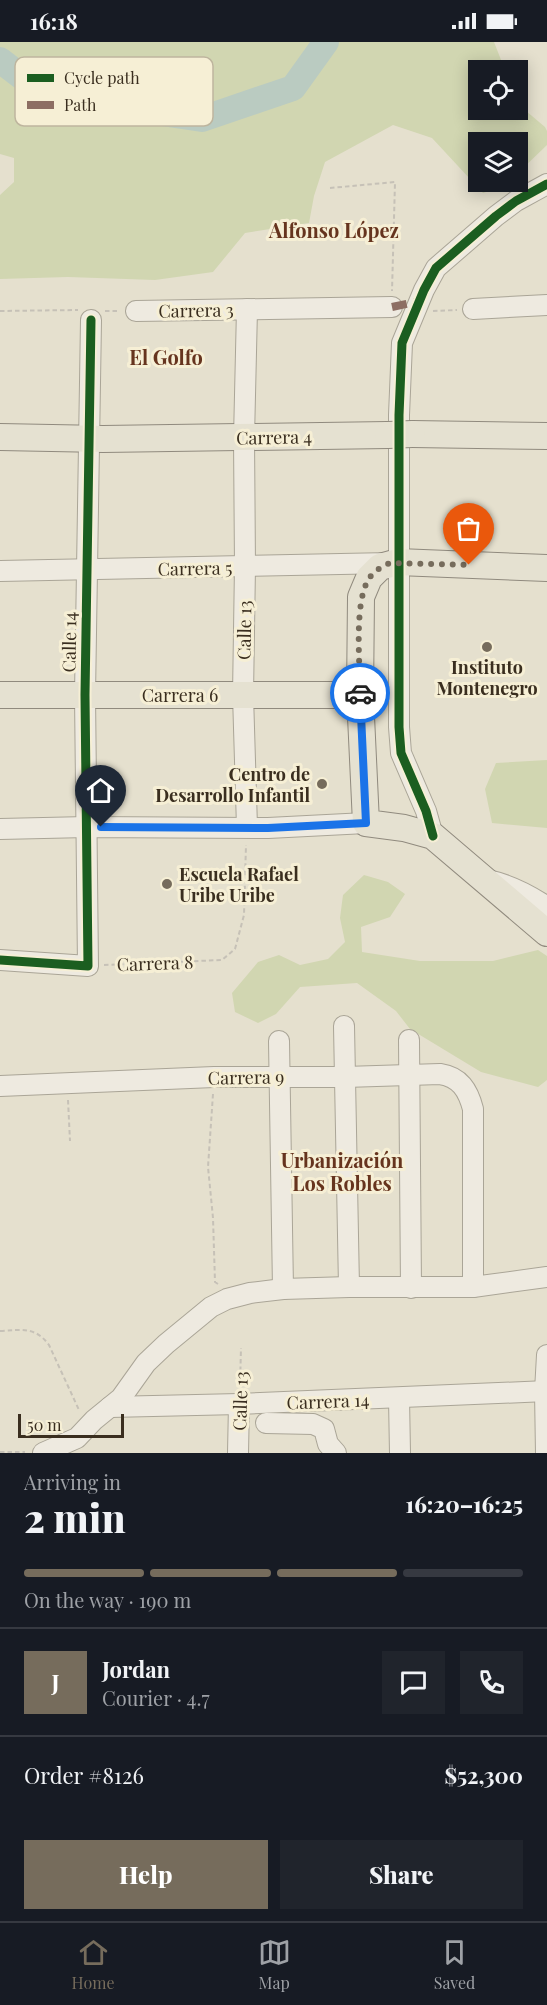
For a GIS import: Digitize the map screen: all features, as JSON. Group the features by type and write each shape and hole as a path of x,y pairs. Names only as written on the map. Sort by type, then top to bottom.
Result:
{"main road":[{"name":"Carrera 4","path":"0,437 547,436"},
{"name":"Carrera 5","path":"394,562 547,568"},
{"path":"394,562 380,567 369,578 361,597 360,695 366,823 404,828 433,836 547,933"},
{"name":"Carrera 6","path":"0,695 360,695"}],"street":[{"path":"433,836 426,811 401,753 399,727 400,643 394,562 400,529 399,415 402,343 424,290 436,268 496,216 516,201 547,184"},
{"path":"473,309 547,305 547,311"},
{"name":"Carrera 3","path":"136,311 392,306"},
{"name":"Calle 13","path":"247,309 243,696 247,827"},
{"name":"Calle 14","path":"88,966 85,695 91,314"},
{"name":"Carrera 5","path":"0,571 394,562"},
{"path":"0,829 268,828 366,823"},
{"path":"482,879 505,884 530,895 547,907"},
{"path":"0,960 88,966"},
{"path":"344,1026 349,1287"},
{"path":"409,1040 411,1288"},
{"path":"279,1041 283,1289"},
{"name":"Carrera 9","path":"0,1086 214,1077 440,1074 450,1076 469,1092 473,1109 473,1287"},
{"path":"43,1453 83,1440 110,1407 121,1398 146,1363 211,1307 227,1299 250,1293 283,1289 473,1287 547,1277"},
{"path":"546,1453 547,1355"},
{"name":"Carrera 14","path":"110,1407 546,1391"},
{"path":"399,1398 400,1453"},
{"name":"Calle 13","path":"238,1453 239,1404"},
{"path":"266,1423 314,1424 324,1429 328,1450"}],"path":[{"path":"330,188 395,182 392,306"},
{"path":"433,311 473,309"},
{"path":"214,1077 208,1167 213,1218 215,1282"},
{"path":"70,1082 68,1099 70,1141"},
{"path":"0,1331 24,1330 43,1336 49,1345 83,1440"},
{"path":"0,1452 43,1453"}],"green space":[{"path":"0,42 494,42 501,60 468,60 468,120 528,120 528,113 547,131 547,145 528,163 528,132 468,132 468,177 432,138 393,125 325,162 314,196 309,223 245,233 213,272 155,280 68,277 0,279 0,195 14,182 14,158 0,154"},
{"path":"547,760 547,828 492,823 485,789 496,763"},
{"path":"364,875 388,882 405,894 390,917 361,927 362,952 420,961 493,961 538,950 547,956 547,1080 538,1087 481,1072 410,1029 396,1011 357,983 300,987 276,1014 258,1023 235,1012 232,993 258,962 279,955 300,965 328,959 345,942 340,918 343,895"}],"waterway":[{"path":"213,115 293,88 326,42"},
{"path":"0,60 15,71"}],"marked path":[{"path":"392,307 420,301"}],"cycle path":[{"path":"433,836 426,811 401,753 399,727 399,415 402,343 424,290 436,268 496,216 516,201 547,184"},
{"path":"0,960 88,966 85,695 91,320"}],"way so far":[{"path":"360,693 361,597 369,578 380,567 390,563 469,565"}],"place":[{"name":"Instituto Montenegro","path":"487,647"},
{"name":"Centro de Desarrollo Infantil","path":"322,784"},
{"name":"Escuela Rafael Uribe Uribe","path":"167,884"}],"district":[{"name":"Alfonso López","path":"334,229"},
{"name":"El Golfo","path":"166,356"},
{"name":"Urbanización Los Robles","path":"342,1170"}],"route":[{"path":"101,827 268,828 366,823 360,693"}]}
